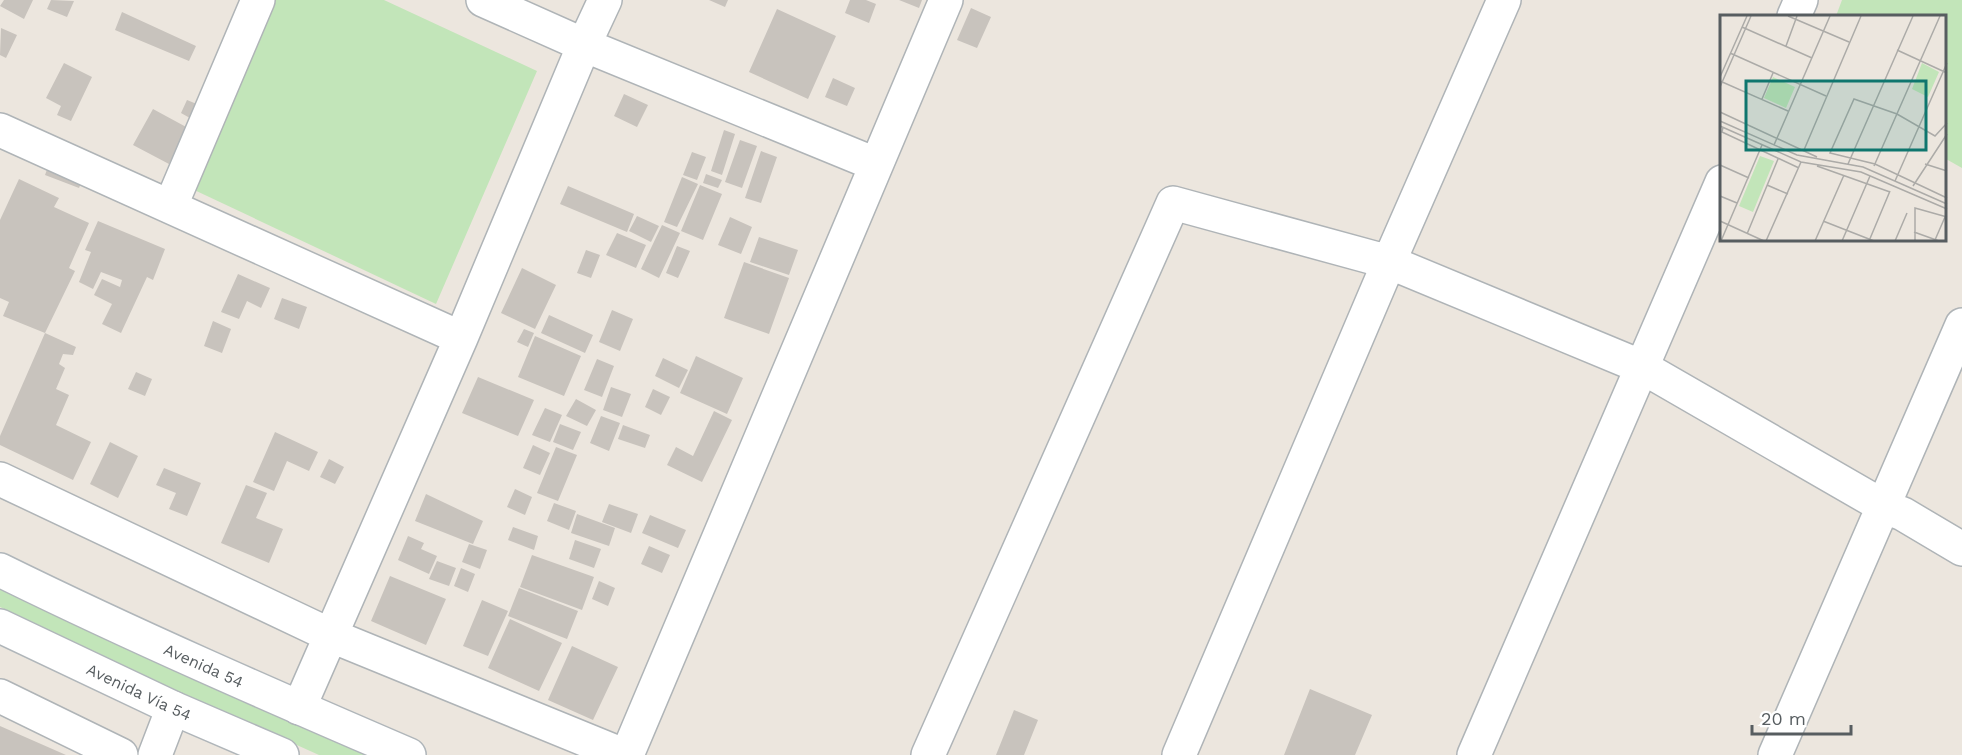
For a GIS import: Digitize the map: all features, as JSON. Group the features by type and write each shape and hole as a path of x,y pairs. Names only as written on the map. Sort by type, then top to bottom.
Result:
{"street":[{"path":"171,205 258,0"},
{"path":"483,0 584,45 875,164"},
{"path":"299,708 461,338 605,0"},
{"path":"0,479 332,636 625,755 946,0"},
{"path":"1179,755 1389,262 1504,0"},
{"path":"1794,15 1801,0"},
{"path":"0,130 171,205 461,338"},
{"path":"1474,755 1720,187"},
{"path":"928,755 1173,203 1389,262 1642,367 1962,549"},
{"path":"1774,755 1962,325"},
{"name":"Avenida 54","path":"0,570 299,708 409,755"},
{"name":"Avenida Vía 54","path":"0,626 173,708 282,755"},
{"path":"0,696 121,755"},
{"path":"155,755 173,708"}],"green space":[{"path":"273,0 384,0 537,71 436,304 190,188"},
{"path":"1842,0 1962,0 1962,168 1947,160 1947,15 1836,15"},
{"path":"0,589 373,755 319,755 183,694 0,607"}],"building":[{"path":"4,0 33,0 24,19 0,6"},
{"path":"51,0 74,1 67,17 47,9"},
{"path":"709,0 728,0 725,7"},
{"path":"850,0 866,0 876,4 869,23 845,13"},
{"path":"899,0 922,0 919,8"},
{"path":"971,8 991,17 977,48 957,40"},
{"path":"777,9 836,36 808,99 749,72"},
{"path":"122,12 196,46 189,61 115,30"},
{"path":"1,28 17,35 6,58 0,55"},
{"path":"64,63 92,77 71,121 57,115 61,106 46,98"},
{"path":"833,78 855,88 847,106 825,97"},
{"path":"624,94 648,105 637,127 614,116"},
{"path":"187,100 204,107 197,122 181,113"},
{"path":"153,109 188,128 169,164 133,145"},
{"path":"724,130 735,134 722,175 711,171"},
{"path":"740,140 757,146 742,188 725,182"},
{"path":"761,151 777,157 761,203 745,198"},
{"path":"692,152 706,157 697,180 683,175"},
{"path":"49,164 83,178 79,188 45,175"},
{"path":"706,174 722,180 718,188 703,183"},
{"path":"682,177 698,184 677,227 664,222"},
{"path":"19,179 59,198 54,207 89,223 69,268 75,271 45,333 3,316 9,302 0,298 0,220"},
{"path":"700,185 722,194 703,240 681,231"},
{"path":"568,186 634,214 627,232 560,204"},
{"path":"637,216 659,226 651,242 629,231"},
{"path":"730,217 752,227 741,254 718,245"},
{"path":"98,221 165,249 153,280 147,277 121,333 102,324 112,304 94,295 102,279 120,287 122,280 101,272 93,289 79,282 91,252 85,250"},
{"path":"662,225 680,233 659,278 641,269"},
{"path":"617,233 646,245 636,268 606,255"},
{"path":"759,237 798,250 789,275 750,262"},
{"path":"677,246 690,251 678,278 666,273"},
{"path":"586,250 600,255 591,278 577,273"},
{"path":"744,262 789,278 769,334 724,318"},
{"path":"522,268 556,285 535,329 501,313"},
{"path":"238,274 270,288 261,308 247,301 239,319 221,312"},
{"path":"282,298 307,307 299,329 274,319"},
{"path":"612,310 633,319 620,351 599,342"},
{"path":"549,315 593,335 585,353 541,333"},
{"path":"213,321 231,329 222,353 204,346"},
{"path":"524,329 534,333 528,347 517,342"},
{"path":"45,333 76,347 73,355 63,354 59,364 65,368 56,389 69,395 56,425 91,442 73,480 0,445 0,436"},
{"path":"535,336 581,356 564,396 518,377"},
{"path":"696,356 743,378 727,414 680,393"},
{"path":"663,358 688,370 679,388 655,376"},
{"path":"597,359 614,366 602,397 584,390"},
{"path":"136,372 152,379 145,396 128,389"},
{"path":"478,377 534,400 518,436 462,413"},
{"path":"611,387 631,394 622,417 603,410"},
{"path":"653,389 670,397 661,415 645,407"},
{"path":"576,399 596,410 587,426 566,416"},
{"path":"545,408 562,415 550,442 532,435"},
{"path":"714,411 732,420 702,482 667,465 676,447 693,456"},
{"path":"601,416 620,423 609,451 590,443"},
{"path":"560,424 581,432 573,450 553,442"},
{"path":"623,425 650,435 645,448 618,439"},
{"path":"275,432 318,452 309,471 287,461 274,491 253,482"},
{"path":"110,442 138,456 118,498 90,484"},
{"path":"533,445 550,453 540,475 523,468"},
{"path":"556,447 577,455 558,501 537,493"},
{"path":"329,459 344,467 335,484 320,477"},
{"path":"164,468 201,483 187,516 169,509 176,493 156,485"},
{"path":"246,485 267,493 256,518 283,529 269,563 221,543"},
{"path":"515,489 532,497 525,515 507,507"},
{"path":"426,494 483,521 473,544 415,521"},
{"path":"554,503 576,511 569,530 547,521"},
{"path":"609,504 638,514 631,533 602,522"},
{"path":"577,514 615,528 609,546 571,533"},
{"path":"650,515 686,530 678,548 642,533"},
{"path":"513,527 538,536 534,550 508,540"},
{"path":"408,536 424,543 421,549 437,556 429,574 398,560"},
{"path":"575,540 601,549 594,568 569,559"},
{"path":"469,544 487,550 480,569 462,562"},
{"path":"649,546 670,555 662,573 641,564"},
{"path":"532,555 594,577 582,610 520,587"},
{"path":"437,561 456,568 449,586 429,579"},
{"path":"461,568 475,574 468,592 454,586"},
{"path":"390,576 446,599 426,645 371,621"},
{"path":"599,581 615,588 608,606 592,599"},
{"path":"519,588 578,611 567,639 508,616"},
{"path":"482,600 508,611 488,656 463,646"},
{"path":"510,619 562,643 539,691 488,668"},
{"path":"572,646 618,667 593,720 548,700"},
{"path":"1310,689 1372,715 1355,755 1284,755"},
{"path":"1014,710 1038,720 1024,755 996,755"},
{"path":"0,726 66,755 0,755"}]}
